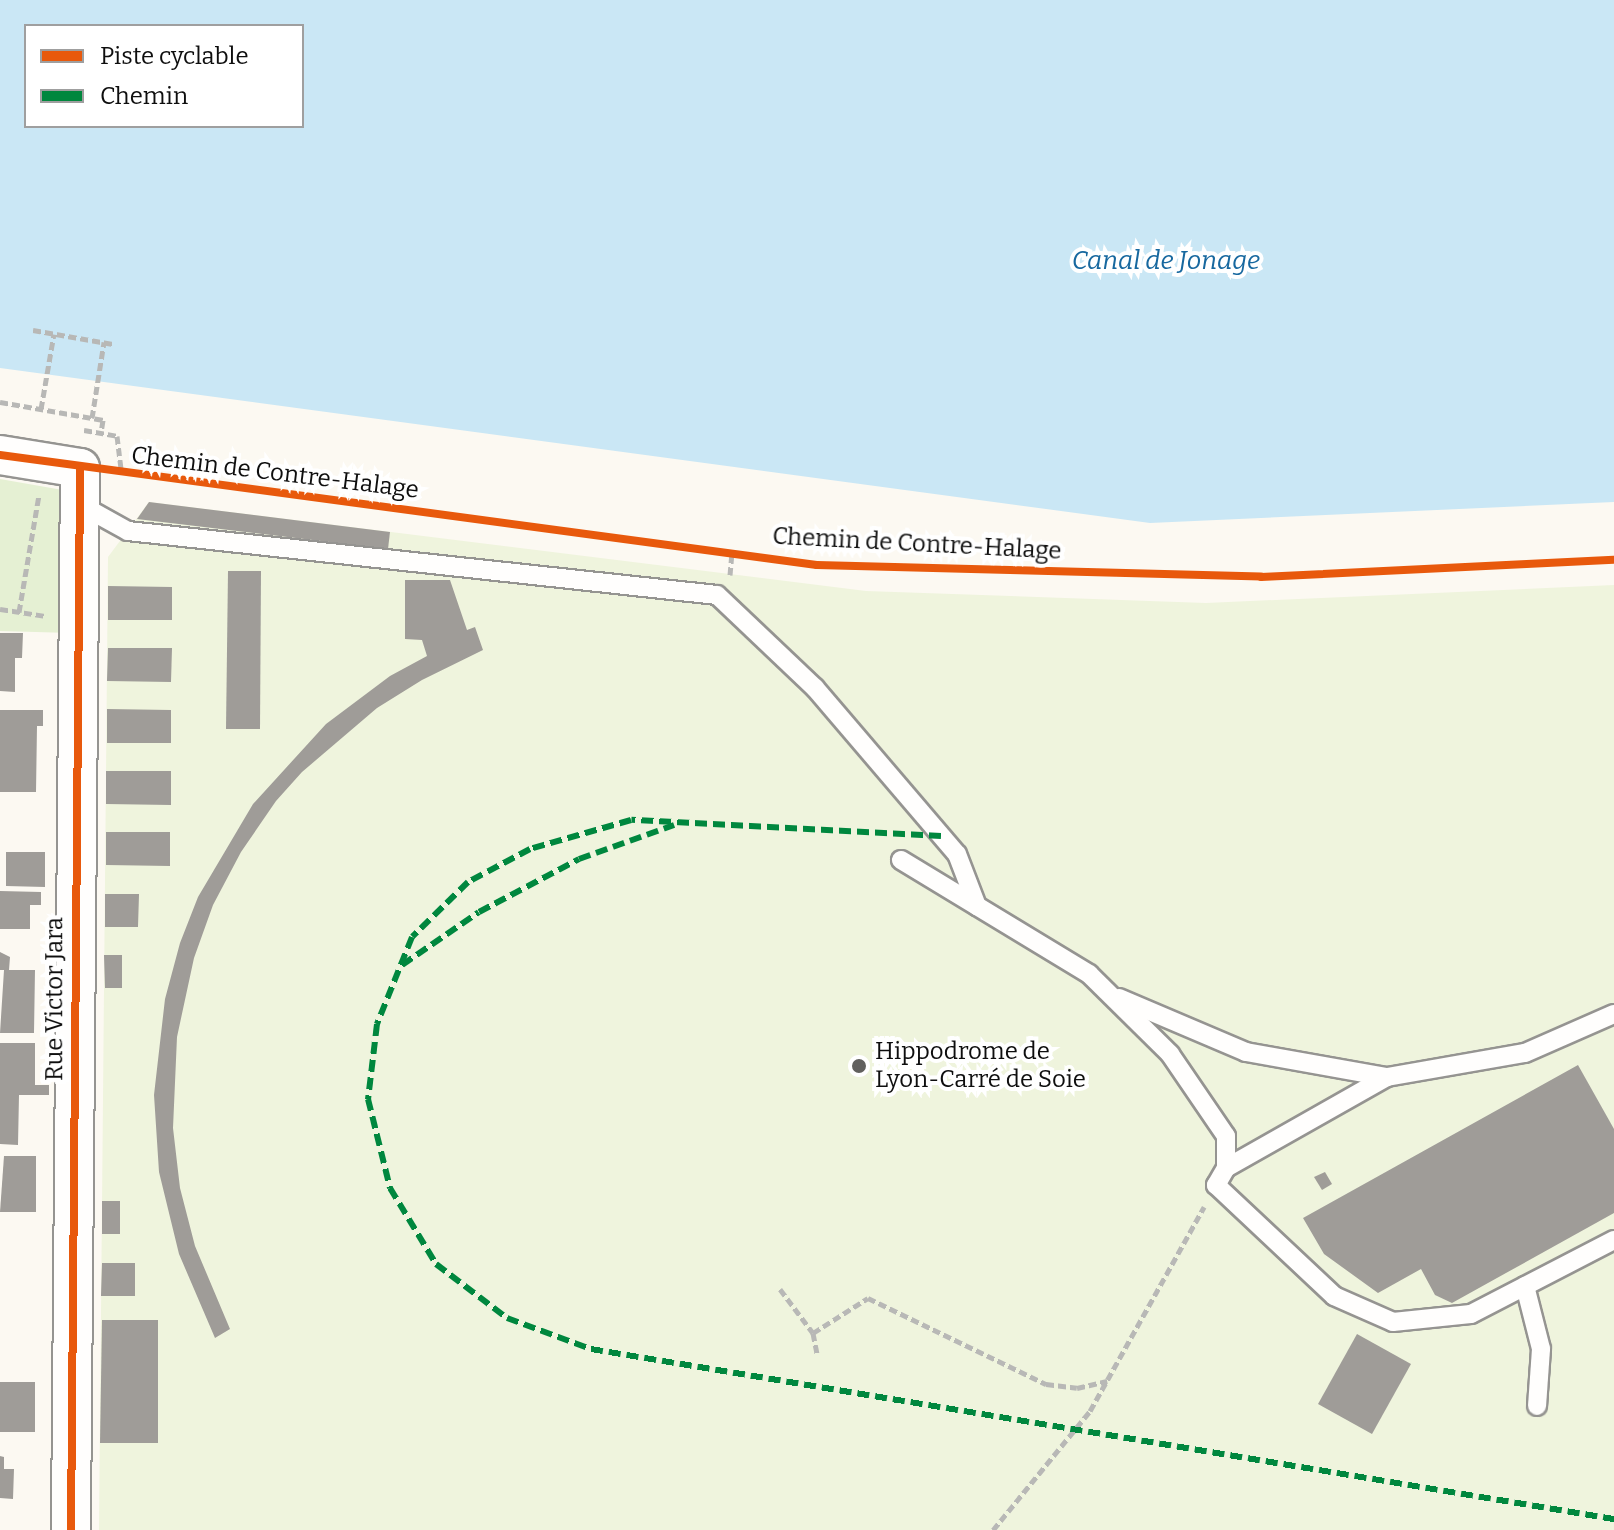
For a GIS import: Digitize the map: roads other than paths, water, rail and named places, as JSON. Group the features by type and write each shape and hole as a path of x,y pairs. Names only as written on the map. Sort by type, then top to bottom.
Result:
{"street":[{"path":"0,455 68,478"},
{"name":"Rue Victor Jara","path":"68,478 78,622 71,1530"}],"lane":[{"path":"68,478 128,531 717,595 815,688 957,854 977,906"},
{"path":"901,860 1089,974 1170,1054 1226,1136 1226,1168"},
{"path":"1109,994 1246,1052 1387,1077"},
{"path":"1614,1014 1525,1053 1387,1077 1226,1168 1216,1185 1334,1296 1393,1322 1471,1314 1614,1240"},
{"path":"1525,1286 1541,1349 1537,1406"}],"water":[{"name":"Canal de Jonage","path":"0,0 1614,0 1614,502 1150,523 0,368"}],"place":[{"name":"Hippodrome de Lyon-Carré de Soie","path":"859,1066"}]}
